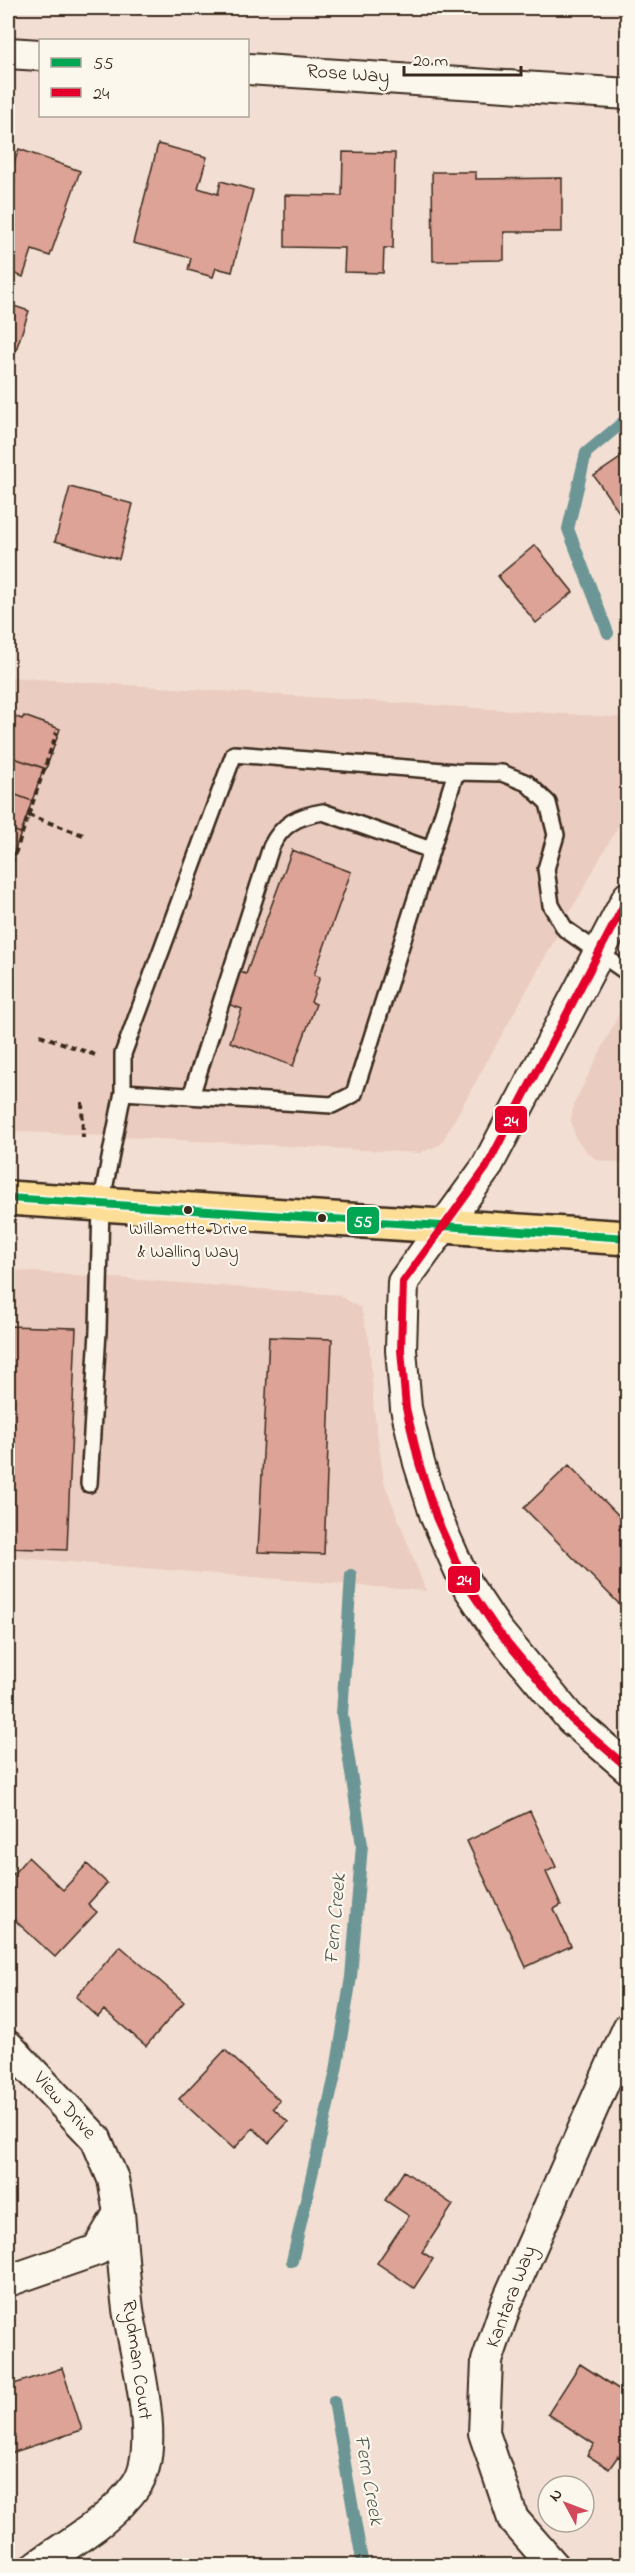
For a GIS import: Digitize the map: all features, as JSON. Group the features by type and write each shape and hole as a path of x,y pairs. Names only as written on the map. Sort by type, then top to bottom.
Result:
{"main road":[{"path":"8,1198 627,1238"}],"street":[{"path":"8,53 39,55"},
{"name":"Rose Way","path":"249,69 627,94"},
{"path":"627,897 486,1168 403,1282 401,1341 406,1408 419,1463 436,1517 465,1582 497,1630 571,1719 627,1768"},
{"name":"Kantara Way","path":"554,2565 513,2518 484,2433 487,2361 507,2302 627,2028"},
{"name":"View Drive","path":"8,2046 96,2139 114,2180 119,2213"},
{"path":"8,2281 97,2250 119,2213"},
{"name":"Rydman Court","path":"37,2565 117,2510 138,2483 145,2464 144,2389 128,2310 119,2213"}],"lane":[{"path":"89,1484 98,1331 100,1205 123,1092 123,1054 234,754 456,772 502,773 527,783 548,803 555,835 546,869 551,905 566,929 627,973"},
{"path":"123,1092 332,1105 354,1094 456,772"},
{"path":"191,1096 271,847 278,832 304,815 322,812 431,850"}],"path":[{"path":"8,874 57,732"},
{"path":"28,815 86,836"},
{"path":"40,1035 95,1054"},
{"path":"82,1102 83,1142"}],"shaded area":[{"path":"8,677 627,718 627,810 441,1144 420,1153 8,1131"},
{"path":"627,998 628,1164 597,1160 576,1139 571,1120 574,1104"},
{"path":"8,1270 338,1295 361,1308 369,1339 374,1411 384,1482 426,1591 8,1557"}],"building":[{"path":"158,144 207,157 198,188 218,194 221,181 253,190 232,272 216,268 213,277 188,270 191,258 133,243"},
{"path":"19,149 80,171 50,256 32,250 23,277 8,271 8,202 15,181 8,179"},
{"path":"343,152 395,153 393,248 384,248 383,273 344,272 345,248 285,247 285,195 342,196"},
{"path":"432,172 476,172 476,179 562,178 562,232 504,232 504,260 433,261"},
{"path":"625,205 628,205 628,287 624,287"},
{"path":"8,304 29,311 8,374"},
{"path":"628,453 628,525 594,476"},
{"path":"70,487 133,504 119,559 55,541"},
{"path":"535,545 573,592 536,623 498,576"},
{"path":"8,714 22,719 24,716 60,729 46,769 8,756"},
{"path":"8,756 44,768 32,801 8,792"},
{"path":"8,792 32,801 21,833 8,829"},
{"path":"8,829 21,833 9,866 8,865"},
{"path":"292,850 351,872 314,975 320,977 311,1002 316,1004 293,1066 230,1042 242,1009 228,1004 240,972 246,974"},
{"path":"8,1326 76,1328 67,1550 8,1548"},
{"path":"269,1337 332,1339 324,1554 258,1552"},
{"path":"569,1465 626,1523 619,1529 628,1538 628,1613 524,1508"},
{"path":"530,1811 556,1867 546,1872 561,1905 554,1909 571,1946 526,1967 467,1841"},
{"path":"28,1857 63,1890 87,1864 107,1883 88,1904 97,1912 55,1957 8,1914 8,1880"},
{"path":"120,1946 184,2002 146,2046 104,2010 98,2017 76,1997"},
{"path":"225,2050 280,2101 273,2108 288,2122 269,2143 253,2128 234,2149 179,2099"},
{"path":"404,2171 453,2205 422,2252 433,2259 414,2288 377,2263 409,2216 385,2200"},
{"path":"580,2364 628,2395 628,2462 618,2456 609,2469 587,2455 594,2444 548,2414"},
{"path":"62,2368 82,2430 8,2454 8,2386"}],"waterway":[{"name":"Fern Creek","path":"608,633 568,529 586,453 628,418"},
{"name":"Fern Creek","path":"292,2261 336,2071 351,1977 362,1845 342,1714 351,1575"},
{"name":"Fern Creek","path":"334,2401 363,2566"}],"transit line":[{"name":"24","path":"628,897 486,1168 403,1282 401,1350 406,1408 419,1463 436,1517 465,1582 497,1630 571,1719 628,1768"},
{"name":"55","path":"8,1198 628,1238"}],"place":[{"name":"Willamette Drive & Walling Way","path":"188,1210"}]}
